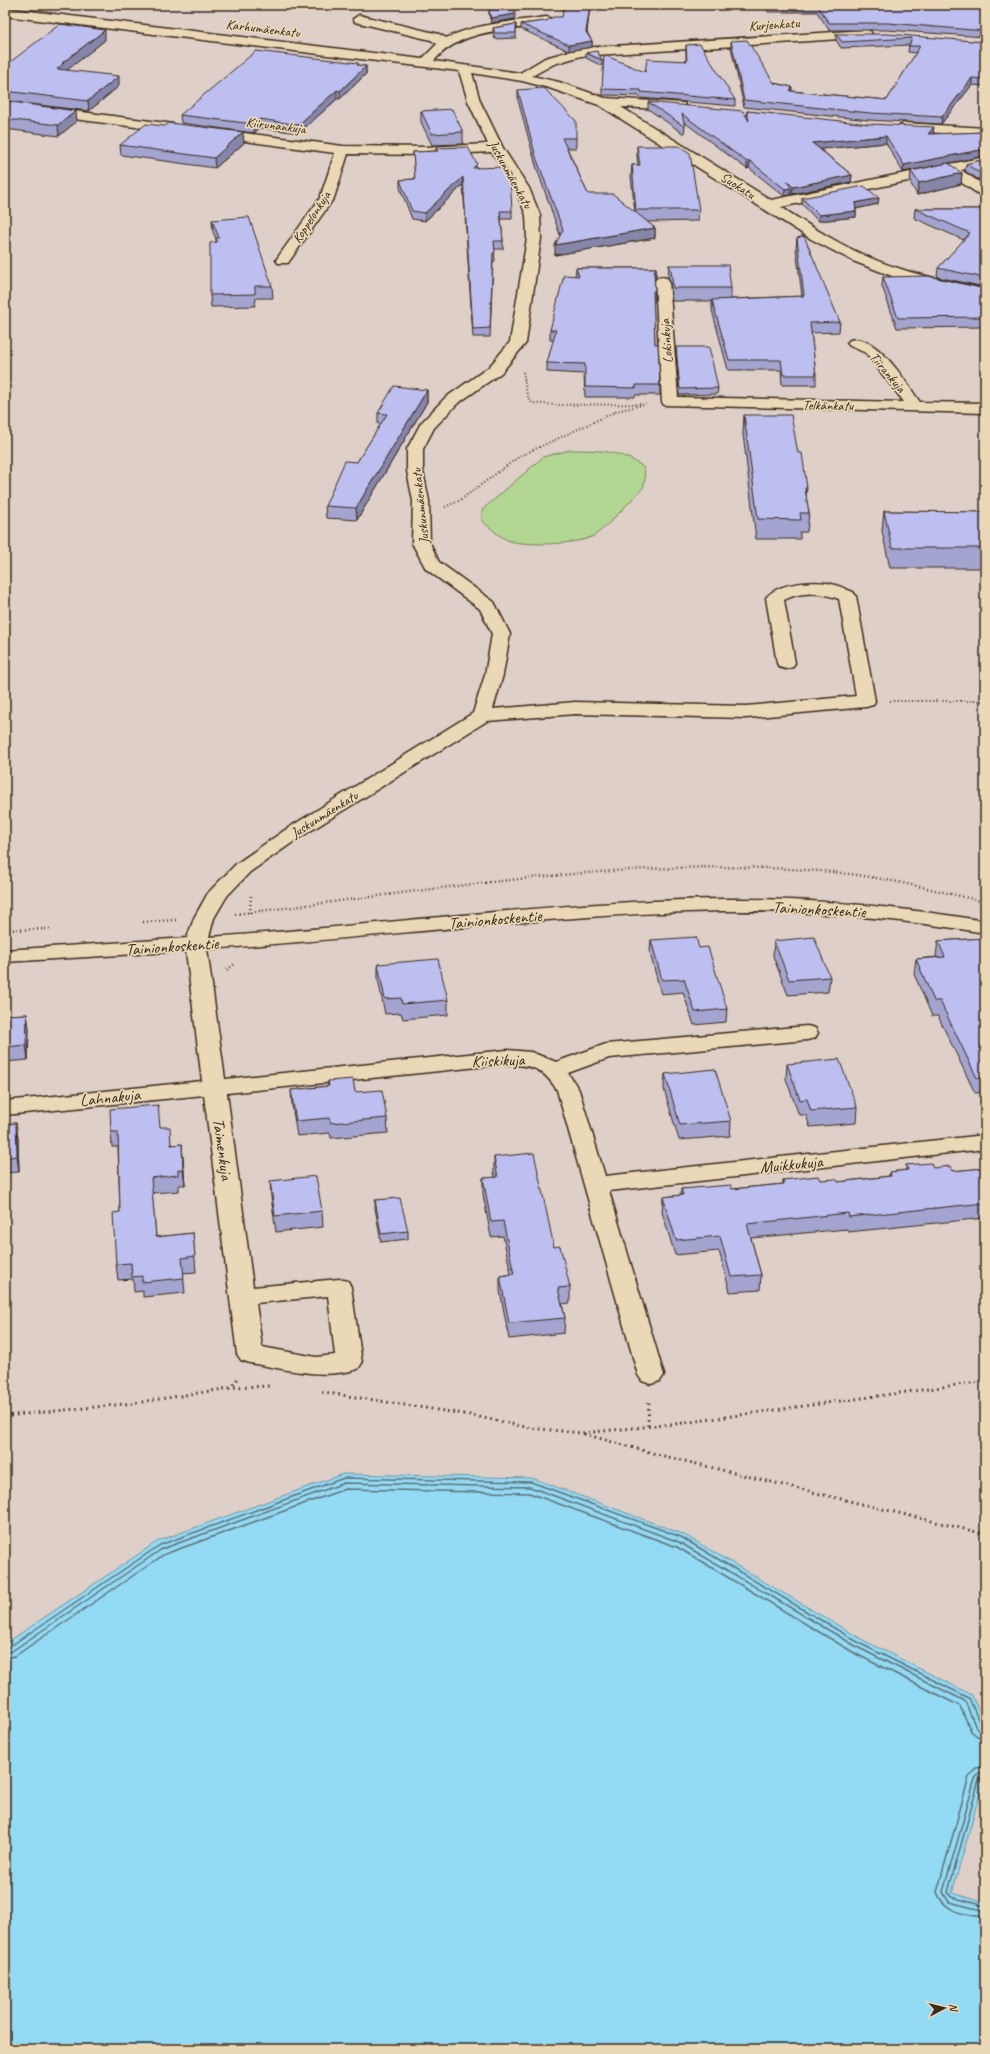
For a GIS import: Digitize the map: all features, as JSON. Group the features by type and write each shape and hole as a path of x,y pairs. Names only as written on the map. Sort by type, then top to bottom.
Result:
{"street":[{"path":"53,5 62,9 60,19"},
{"name":"Karhumäenkatu","path":"5,12 425,63 493,73"},
{"path":"359,18 435,37 445,43"},
{"path":"425,63 445,43 475,32 546,21"},
{"name":"Kurjenkatu","path":"522,77 538,65 564,55 581,52 846,34 880,35"},
{"name":"Juskunmäenkatu","path":"196,944 204,918 218,894 243,868 292,834 482,716 494,675 501,634 488,606 432,565 420,543 421,501 415,471 415,449 427,426 451,402 495,370 518,343 534,238 534,215 522,188 496,148 474,101 464,68"},
{"name":"Suokatu","path":"493,73 522,77 554,85 604,102 816,236 858,258 897,273 985,293"},
{"path":"604,102 691,107"},
{"path":"5,106 186,130"},
{"path":"892,126 985,132"},
{"name":"Kiirunankuja","path":"202,132 343,150 426,152 496,148"},
{"name":"Koppelonkuja","path":"283,260 327,198 343,150"},
{"path":"769,205 985,161"},
{"path":"950,169 985,192"},
{"name":"Lokinkuja","path":"662,281 670,402"},
{"name":"Tiirankuja","path":"855,343 871,350 892,374 916,407"},
{"name":"Telkänkatu","path":"670,402 985,408"},
{"path":"482,716 575,708 746,712 866,701 847,596 827,588 792,588 775,598 786,664"},
{"name":"Tainionkoskentie","path":"5,956 196,944 592,910 725,905 836,909 912,915 985,928"},
{"name":"Taimenkuja","path":"196,944 250,1354 316,1366 350,1363 340,1287 243,1296"},
{"path":"651,1375 568,1090 555,1070 606,1051 807,1033"},
{"name":"Kiiskikuja","path":"215,1087 507,1057 531,1059 555,1070"},
{"name":"Lahnakuja","path":"5,1108 215,1087"},
{"name":"Muikkukuja","path":"596,1185 985,1142"}],"path":[{"path":"421,518 459,501 520,456 617,411 647,404 556,405 532,403 527,395 518,343"},
{"path":"866,701 985,701"},
{"path":"142,922 250,913 534,879 595,873 678,869 766,868 834,872 895,882 985,902"},
{"path":"250,913 251,891"},
{"path":"5,930 57,928"},
{"path":"582,1433 682,1423 985,1381"},
{"path":"5,1416 179,1397 252,1384 279,1386"},
{"path":"316,1391 470,1415 530,1428 582,1433 656,1454 985,1534"}],"green space":[{"path":"570,450 609,452 618,454 636,462 644,468 645,479 643,488 595,535 578,541 553,544 518,543 502,537 482,521 482,510 543,457"}],"water":[{"path":"343,1474 532,1478 683,1534 863,1640 972,1695 985,1727 985,1775 952,1893 985,1903 985,2049 5,2049 5,1644 158,1541"}],"building":[{"path":"564,5 590,5 586,32 592,41 569,45 521,24 546,21 553,17 562,17"},
{"path":"769,5 985,5 985,31 888,23 829,23 818,6"},
{"path":"489,10 515,10 515,14 491,18"},
{"path":"60,24 105,30 62,63 64,63 57,69 119,76 88,101 5,91 5,66"},
{"path":"516,24 516,33 495,33 493,28"},
{"path":"836,34 887,34 985,42 985,79 972,78 942,117 870,113 744,100 731,41 747,40 774,83 792,87 790,91 887,100 920,46 909,46 912,38 842,42"},
{"path":"700,44 735,100 641,92 641,90 602,89 604,55 645,72 647,59 687,61 686,45"},
{"path":"256,51 358,63 357,65 366,66 340,91 337,90 298,125 260,119 254,124 180,115"},
{"path":"597,51 602,60 586,53"},
{"path":"544,88 576,121 576,138 562,138 588,194 613,194 655,228 555,245 563,230 536,157 518,90"},
{"path":"5,101 76,111 58,125 5,119"},
{"path":"648,102 743,111 749,121 747,111 869,124 934,127 928,134 985,132 985,149 904,165 886,136 812,143 852,175 793,187 787,181 791,188 785,189 750,161 747,162 682,114 685,127"},
{"path":"452,109 463,132 432,134 421,111"},
{"path":"169,123 243,132 214,158 120,145 146,124 165,126"},
{"path":"637,146 679,146 690,153 699,210 636,210 632,165 640,165"},
{"path":"468,147 477,164 473,168 505,167 510,175 512,211 500,211 503,241 494,241 495,253 493,253 490,328 473,329 463,177 425,213 412,211 400,180 415,179 413,152 438,151 436,148"},
{"path":"985,159 985,172 980,173 966,164"},
{"path":"948,163 962,173 919,183 911,171"},
{"path":"864,186 879,198 855,203 856,211 819,215 802,198"},
{"path":"915,209 985,209 985,278 938,268 970,233"},
{"path":"249,217 272,286 255,286 255,294 210,295 210,243 217,242 216,238 219,238 212,220"},
{"path":"804,236 840,322 810,323 816,375 783,375 781,360 729,360 712,300 804,296 797,238"},
{"path":"669,265 728,265 731,288 673,288 671,269"},
{"path":"576,268 656,268 654,272 655,291 653,291 655,344 658,344 660,385 636,385 636,388 585,387 585,364 547,363 556,330 550,330 564,275 579,276"},
{"path":"928,276 985,289 985,317 898,318 883,277"},
{"path":"676,347 709,347 718,388 680,389"},
{"path":"394,386 427,390 356,508 325,506 345,461 357,462 387,414 378,413"},
{"path":"744,415 791,415 798,453 802,453 807,488 805,488 809,513 800,513 801,520 758,519"},
{"path":"884,511 985,512 985,548 892,548"},
{"path":"696,937 699,948 708,947 727,1009 695,1012 684,979 662,980 651,940"},
{"path":"814,937 830,977 789,980 774,941"},
{"path":"985,938 985,963 983,964 985,969 985,1077 977,1078 940,1001 934,1001 916,959 945,957 938,941"},
{"path":"438,959 448,1000 402,1004 401,998 385,999 378,964"},
{"path":"27,1014 26,1045 5,1047 5,1015"},
{"path":"839,1059 857,1107 811,1111 807,1099 800,1100 787,1064"},
{"path":"715,1069 731,1121 680,1125 665,1074"},
{"path":"353,1079 355,1092 382,1090 387,1118 331,1123 329,1118 296,1121 291,1090 329,1086 328,1081"},
{"path":"158,1105 160,1127 170,1127 171,1145 182,1144 183,1169 178,1170 178,1175 151,1178 156,1237 193,1233 195,1256 182,1258 184,1278 142,1282 142,1276 132,1277 131,1263 116,1264 113,1213 120,1212 118,1132 111,1132 110,1109"},
{"path":"16,1123 17,1156 5,1158 5,1124"},
{"path":"534,1153 554,1247 560,1246 570,1287 558,1288 565,1318 509,1323 500,1276 514,1274 503,1221 491,1222 483,1178 498,1177 494,1157"},
{"path":"931,1163 933,1168 950,1166 952,1171 985,1168 985,1203 849,1217 848,1213 747,1224 761,1275 731,1277 720,1236 676,1240 663,1197 683,1195 681,1189 731,1185 732,1189 784,1184 783,1180 818,1176 820,1180 836,1179 838,1182 891,1176 890,1172 908,1170 906,1165"},
{"path":"316,1176 322,1211 275,1216 270,1181"},
{"path":"400,1198 408,1231 381,1234 375,1200"}]}
